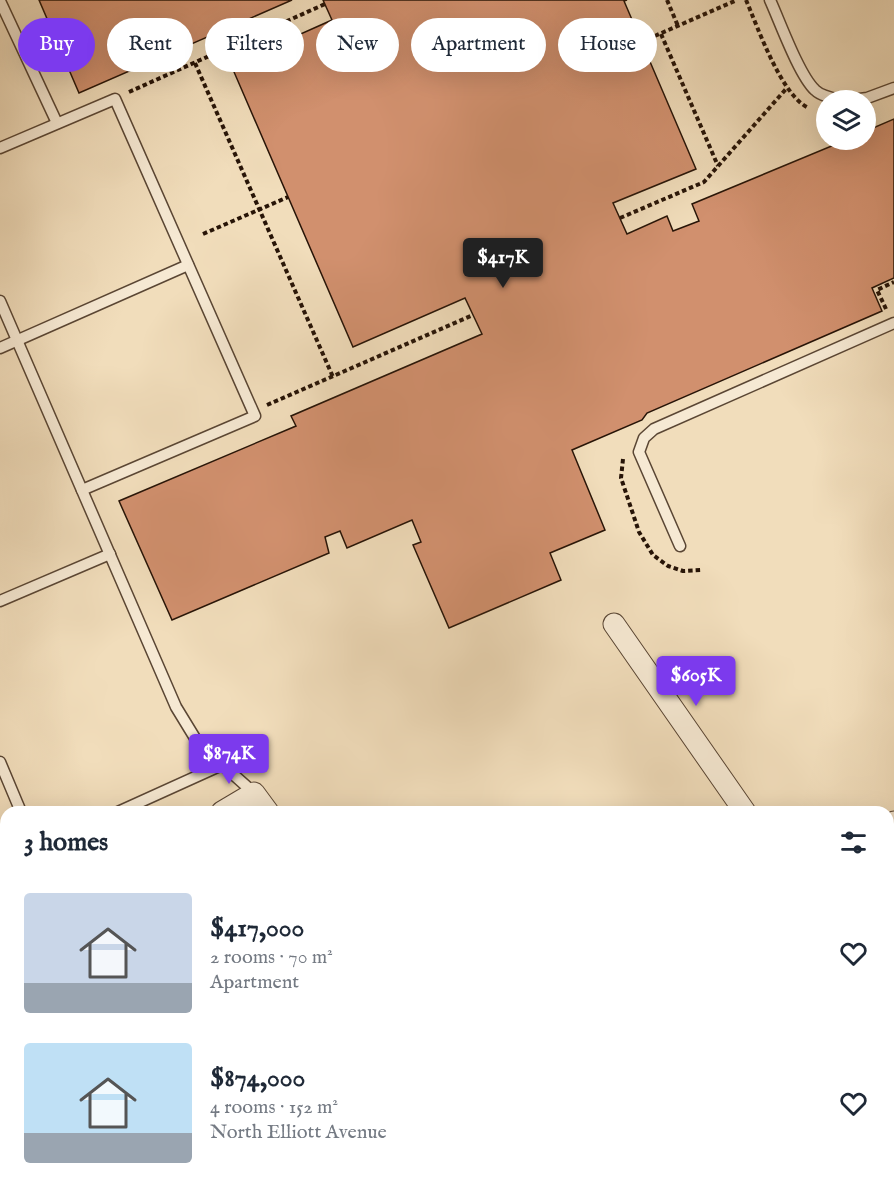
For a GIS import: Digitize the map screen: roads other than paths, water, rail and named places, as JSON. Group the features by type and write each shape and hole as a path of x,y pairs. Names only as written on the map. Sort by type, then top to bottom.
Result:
{"street":[{"path":"614,624 741,806"},
{"path":"232,806 254,793 264,806"}],"lane":[{"path":"770,0 804,75 816,91"},
{"path":"0,1 57,123"},
{"path":"876,95 894,88"},
{"path":"0,148 115,99 255,416 82,490"},
{"path":"0,348 188,265"},
{"path":"0,301 176,707 198,743 254,793"},
{"path":"680,546 639,452 644,438 654,429 894,323"},
{"path":"0,601 110,554"},
{"path":"0,762 18,806"},
{"path":"131,806 224,764"}]}
